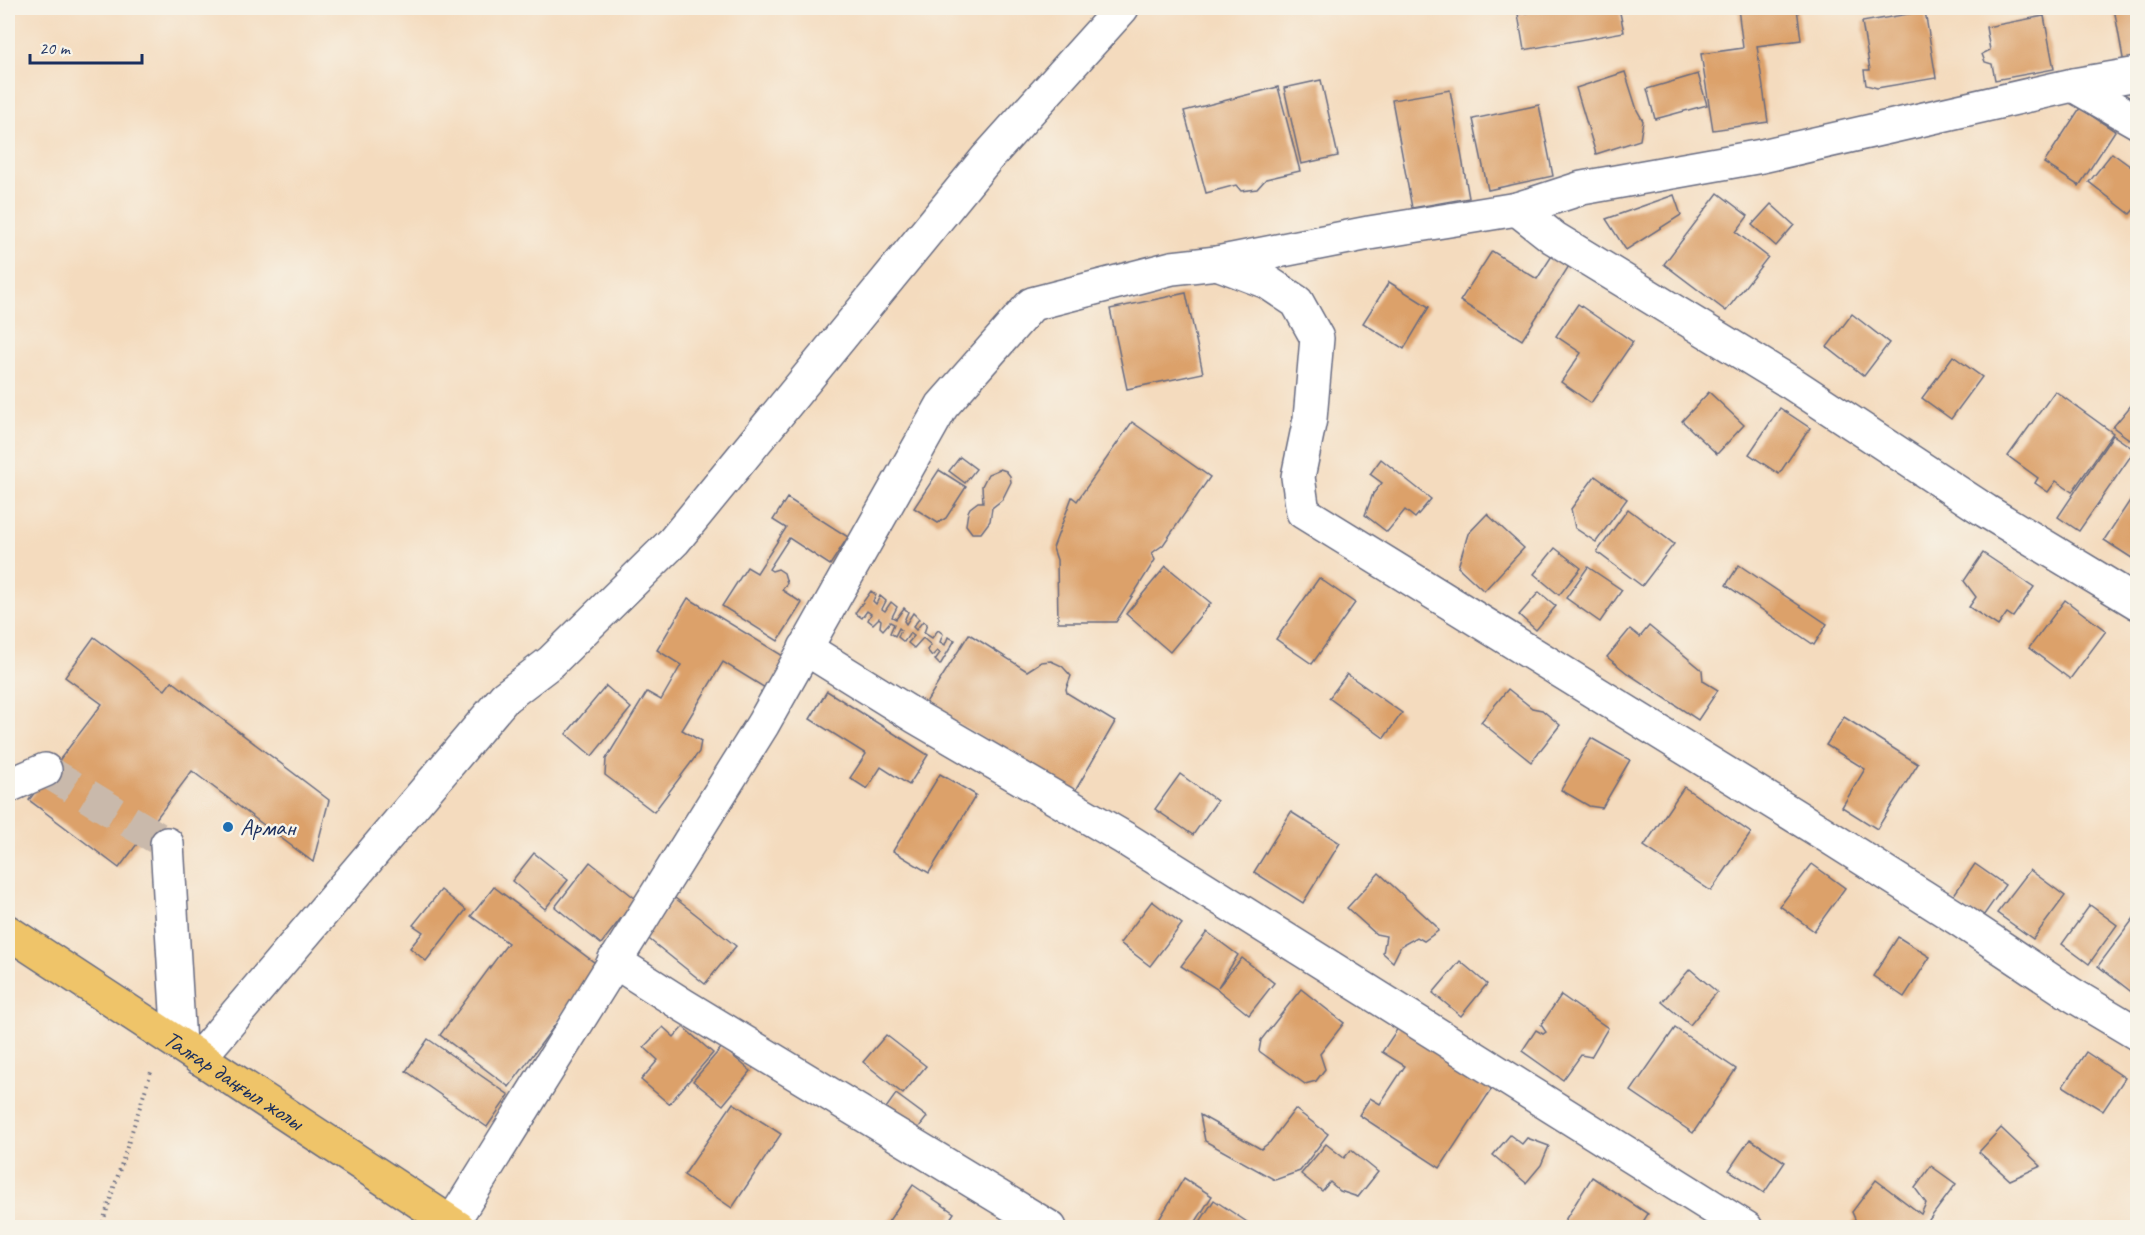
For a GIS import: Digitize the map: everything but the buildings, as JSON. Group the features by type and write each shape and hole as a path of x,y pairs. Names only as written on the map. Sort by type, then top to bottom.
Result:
{"main road":[{"name":"Талғар даңғыл жолы","path":"8,932 456,1225"}],"street":[{"path":"180,1045 505,697 551,662 674,541 987,158 1122,8"},
{"path":"456,1225 614,961 763,724 942,406 1032,304 1172,268 1217,263 1369,233 1517,209 1582,188 1762,156 2073,85 2138,74"},
{"path":"2073,85 2138,122"},
{"path":"1517,209 1554,237 1793,384 1986,511 2138,603"},
{"path":"1217,263 1267,282 1297,302 1317,338 1310,419 1298,477 1303,512 1808,824 1957,918 2071,994 2138,1034"},
{"path":"806,648 915,717 1124,838 1746,1227"},
{"path":"8,786 45,770"},
{"path":"167,844 180,1045"},
{"path":"614,961 1050,1227"}],"path":[{"path":"101,1227 180,1045"}],"tunnel":[{"path":"45,770 167,844"}],"place":[{"name":"Арман","path":"228,827"}]}
